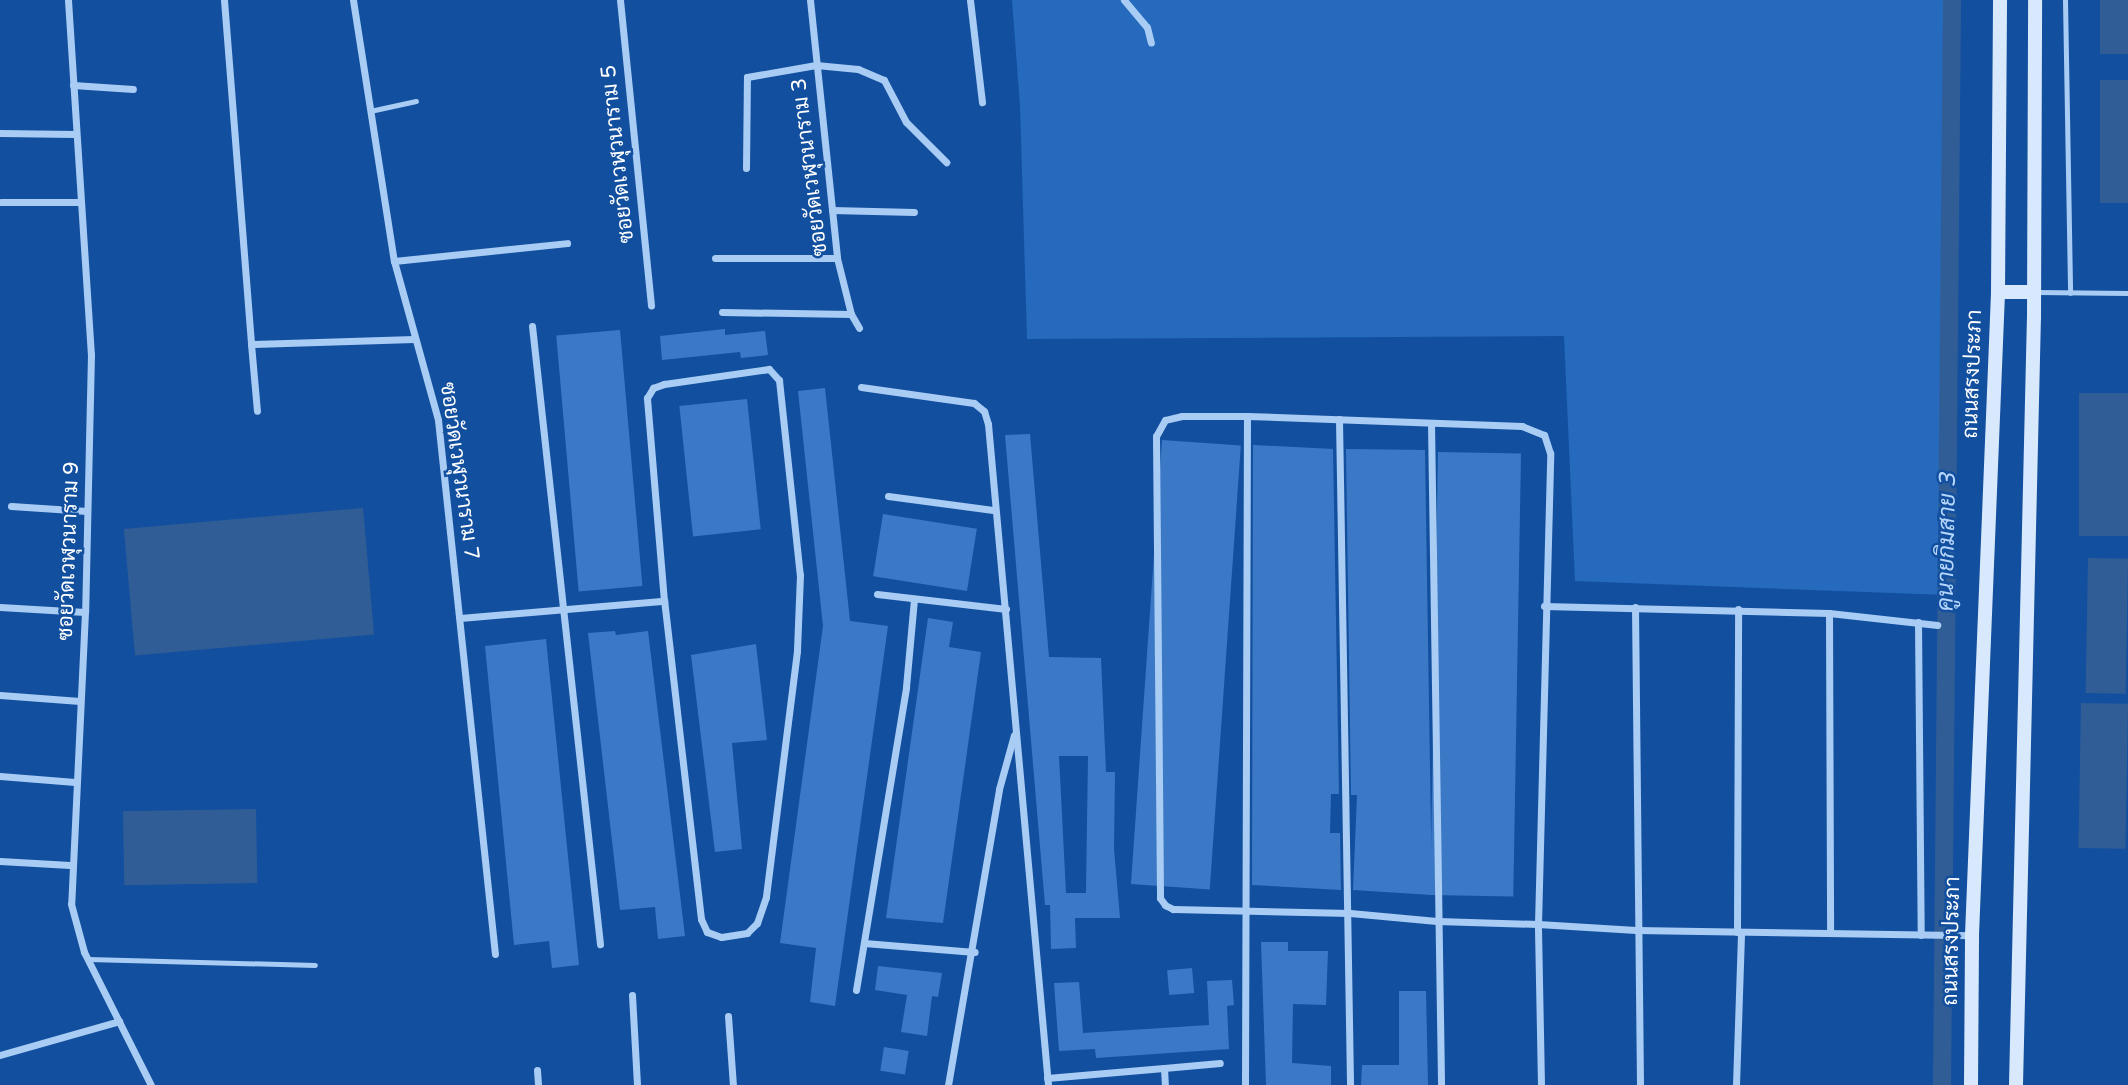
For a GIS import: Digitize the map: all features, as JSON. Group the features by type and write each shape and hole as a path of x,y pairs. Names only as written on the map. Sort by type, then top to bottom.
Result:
{"main road":[{"name":"ถนนสรงประภา","path":"1971,1085 1972,936 1998,292 2000,0"},
{"path":"2016,1085 2034,292 2035,0"},
{"path":"1998,292 2034,292"}],"street":[{"name":"ซอยวัดเวฬุวนาราม 9","path":"68,0 91,354 85,612 70,865 73,921 88,959 151,1085"},
{"path":"224,0 257,411"},
{"name":"ซอยวัดเวฬุวนาราม 7","path":"353,0 394,261 438,419 495,954"},
{"name":"ซอยวัดเวฬุวนาราม 5","path":"620,0 651,305"},
{"name":"ซอยวัดเวฬุวนาราม 3","path":"810,0 837,258 851,314 859,328"},
{"path":"970,0 982,102"},
{"path":"1124,0 1138,12 1151,43"},
{"path":"746,168 747,77 816,65 858,69 884,80 906,122 946,162"},
{"path":"73,86 133,89"},
{"path":"0,133 75,134"},
{"path":"1,202 80,202"},
{"path":"832,210 914,212"},
{"path":"394,261 567,243"},
{"path":"715,258 837,258"},
{"path":"722,312 851,314"},
{"path":"532,326 600,944"},
{"path":"251,344 414,339"},
{"path":"769,369 779,380 800,575 800,608 766,897 757,923 747,933 720,937 707,932 701,919 664,601 647,398 653,388 664,384 769,369"},
{"path":"861,387 974,402 984,411 1006,609 1048,1081 1220,1063"},
{"path":"1541,1085 1538,924 1544,606 1550,453 1544,435 1522,426 1247,416 1182,415 1165,420 1156,436 1160,898 1174,909 1350,913 1437,921 1538,924 1636,930 1972,936"},
{"path":"1245,1085 1242,912 1247,416"},
{"path":"1339,419 1350,913 1350,1085"},
{"path":"1431,423 1441,1085"},
{"path":"888,496 993,510"},
{"path":"11,506 87,511"},
{"path":"877,594 1006,609"},
{"path":"856,990 906,687 914,599"},
{"path":"460,618 664,601"},
{"path":"1544,606 1829,613 1937,625"},
{"path":"0,607 85,612"},
{"path":"1635,607 1636,930 1640,1085"},
{"path":"1736,1085 1739,932 1738,609"},
{"path":"1829,613 1830,932"},
{"path":"1918,622 1924,935"},
{"path":"0,695 80,701"},
{"path":"948,1085 975,952 999,789 1016,729"},
{"path":"0,776 75,782"},
{"path":"0,861 70,865"},
{"path":"864,943 975,952"},
{"path":"632,995 637,1085"},
{"path":"728,1016 733,1085"},
{"path":"0,1055 119,1021"},
{"path":"1164,1068 1165,1085"},
{"path":"537,1070 538,1085"}],"lane":[{"path":"2066,0 2070,293"},
{"path":"370,111 416,101"},
{"path":"2034,292 2128,293"},
{"path":"88,959 315,965"}],"shaded area":[{"path":"1012,0 1952,0 1947,595 1575,581 1564,336 1027,339 1020,106"},
{"path":"2100,0 2128,0 2128,54 2100,54"},
{"path":"2100,80 2128,80 2128,203 2100,203"},
{"path":"2079,393 2128,393 2128,536 2079,536"},
{"path":"363,508 374,635 135,655 124,529"},
{"path":"2088,558 2128,559 2126,694 2086,693"},
{"path":"2081,703 2128,704 2125,849 2078,848"},
{"path":"256,809 257,883 124,885 123,811"}],"building":[{"path":"725,329 725,335 765,331 768,355 741,358 740,352 662,360 660,336"},
{"path":"620,330 642,586 579,592 556,336"},
{"path":"825,388 850,621 888,626 835,1006 810,1002 816,948 780,943 823,626 798,391"},
{"path":"747,399 761,529 693,536 679,406"},
{"path":"1030,434 1049,657 1101,658 1106,772 1115,772 1114,849 1120,918 1075,918 1076,948 1051,949 1050,905 1045,905 1005,435","holes":["1059,756 1088,756 1086,893 1066,893"]},
{"path":"1162,440 1241,446 1210,889 1131,884"},
{"path":"1253,445 1333,449 1339,794 1331,794 1330,833 1340,833 1341,890 1252,885"},
{"path":"1346,449 1425,450 1432,895 1353,890 1357,795 1351,795"},
{"path":"1438,452 1521,453 1513,896 1430,895"},
{"path":"883,514 977,529 967,591 873,576"},
{"path":"928,618 953,622 949,647 981,652 943,923 886,918"},
{"path":"615,631 616,635 648,631 685,936 658,939 655,907 620,910 588,633"},
{"path":"546,639 579,965 552,968 549,941 514,945 485,646"},
{"path":"756,644 767,740 732,743 742,849 715,852 691,655"},
{"path":"1261,942 1288,942 1288,951 1328,951 1326,1005 1293,1004 1292,1063 1331,1066 1331,1085 1266,1085"},
{"path":"878,966 942,973 938,997 932,996 927,1036 901,1032 907,995 875,990"},
{"path":"1192,968 1194,993 1169,995 1167,970"},
{"path":"1232,980 1234,1005 1227,1006 1229,1049 1096,1058 1095,1049 1059,1051 1054,983 1079,982 1083,1033 1209,1025 1207,981"},
{"path":"1399,991 1426,991 1428,1085 1361,1085 1362,1065 1399,1065"},
{"path":"884,1047 909,1051 905,1075 880,1071"}],"waterway":[{"name":"คูนายกิมสาย 3","path":"1942,1085 1952,0"}]}
